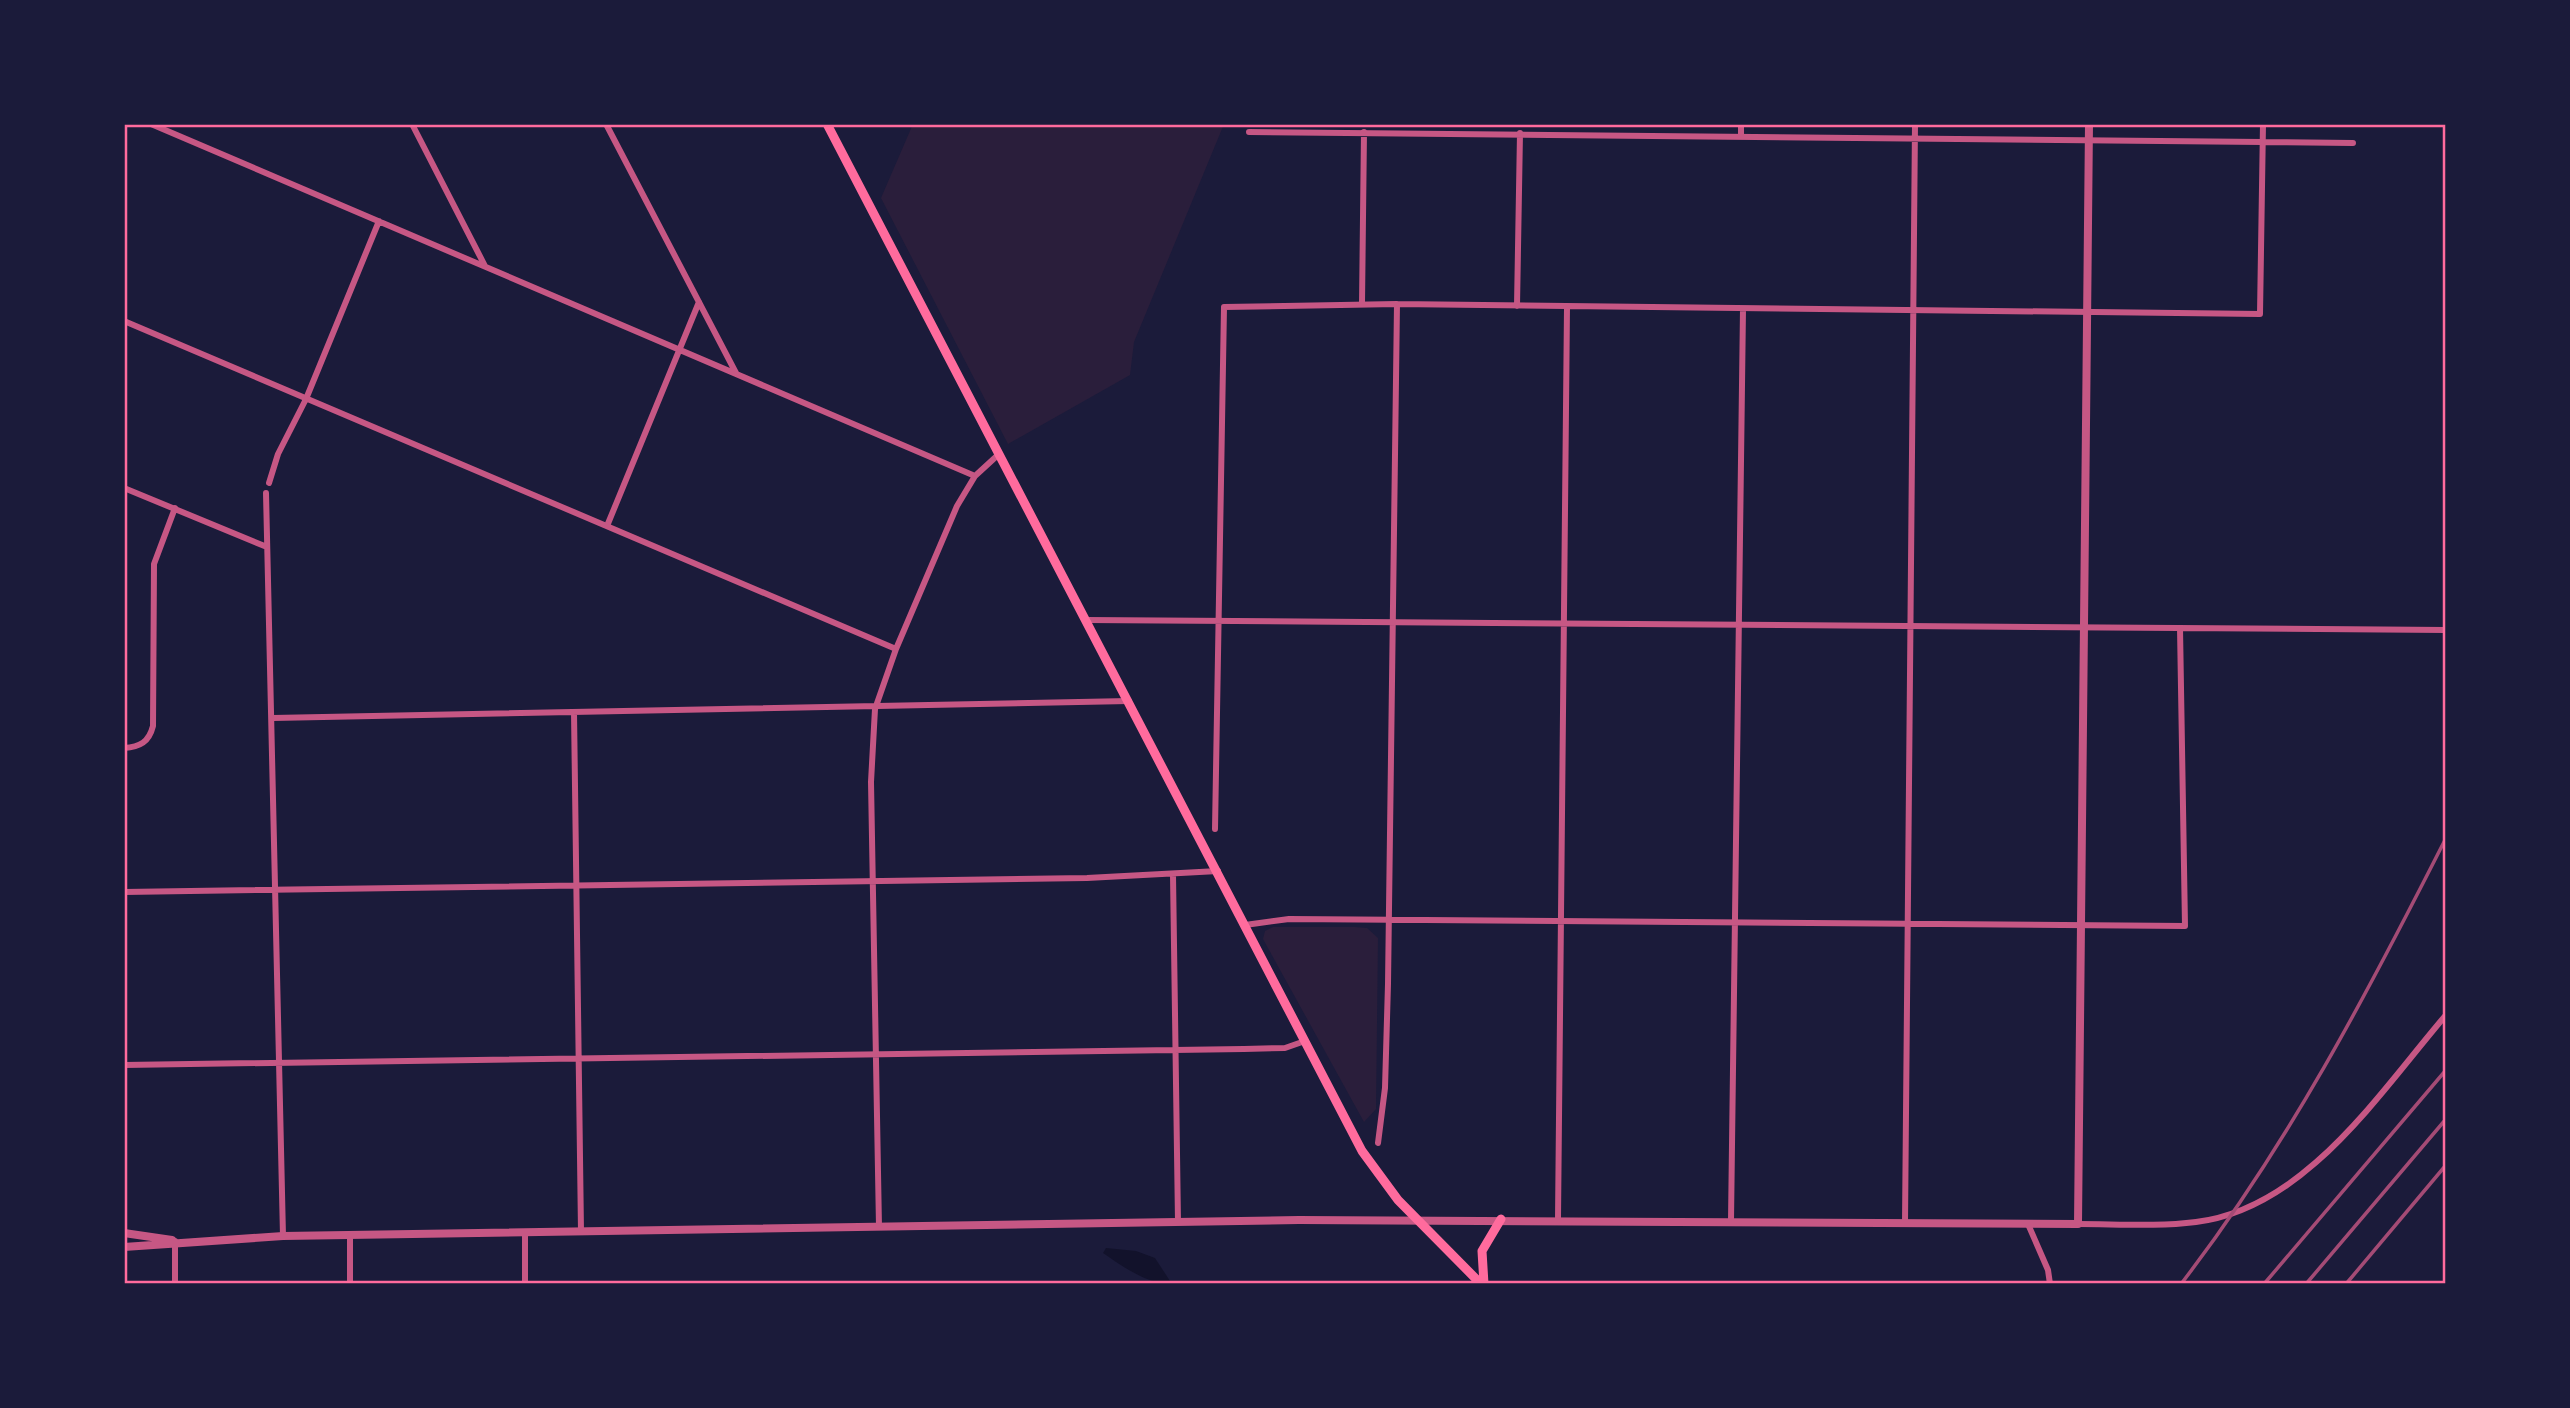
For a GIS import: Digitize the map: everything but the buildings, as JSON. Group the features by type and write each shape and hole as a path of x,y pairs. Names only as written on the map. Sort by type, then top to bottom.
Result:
{"main road":[{"path":"827,124 1362,1151 1391,1192 1483,1284"},
{"path":"1483,1284 1482,1251 1501,1219"}],"street":[{"path":"151,124 975,476"},
{"path":"412,124 485,265"},
{"path":"606,124 736,373"},
{"path":"1570,124 1570,134"},
{"path":"1741,124 1741,135"},
{"path":"1905,1223 1915,124"},
{"path":"2078,1224 2089,124"},
{"path":"1214,829 1224,307 1396,304 2260,314 2263,124"},
{"path":"1249,132 1364,132 1397,128 1570,134 2353,143"},
{"path":"1362,304 1364,132"},
{"path":"1517,306 1520,133"},
{"path":"269,483 278,453 306,399 379,221"},
{"path":"607,526 699,302"},
{"path":"1378,1143 1385,1087 1389,920 1396,304"},
{"path":"1558,1219 1567,307"},
{"path":"1731,1221 1743,309"},
{"path":"124,321 896,649"},
{"path":"879,1227 872,881 871,743 875,707 935,554 975,476 986,462 999,454"},
{"path":"124,488 267,547"},
{"path":"266,493 283,1236"},
{"path":"124,748 141,745 151,734 153,726 154,564 175,508"},
{"path":"1086,620 2446,630"},
{"path":"1245,925 1289,919 2185,926 2180,628"},
{"path":"273,718 1129,701"},
{"path":"574,712 581,1231"},
{"path":"124,892 872,881 1173,875 1218,871"},
{"path":"1173,875 1178,1222"},
{"path":"124,1247 175,1241 350,1234 1417,1219 2028,1224 2198,1222 2261,1203 2285,1189 2333,1146 2446,1015"},
{"path":"124,1065 1285,1048 1305,1041"},
{"path":"2028,1224 2049,1270 2050,1284"},
{"path":"525,1232 525,1284"},
{"path":"124,1233 175,1241"},
{"path":"350,1234 350,1284"},
{"path":"175,1241 175,1284"}],"shaded area":[{"path":"913,124 1224,124 1134,342 1130,375 1008,444 881,198"},
{"path":"1273,927 1367,928 1378,938 1376,1109 1364,1122 1263,939 1265,931"},
{"path":"1106,1248 1136,1251 1155,1258 1172,1284 1153,1281 1136,1274 1103,1253"}],"railway":[{"path":"2181,1284 2220,1231 2291,1123 2356,1011 2446,838"},
{"path":"2264,1284 2446,1070"},
{"path":"2306,1284 2446,1119"},
{"path":"2346,1284 2446,1165"}]}
